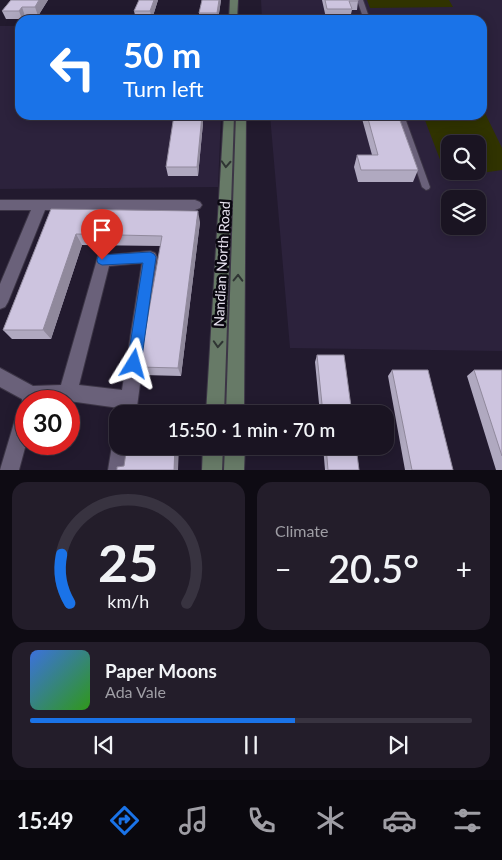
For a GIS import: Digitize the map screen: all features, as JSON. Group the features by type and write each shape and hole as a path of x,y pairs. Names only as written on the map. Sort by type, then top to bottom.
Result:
{"main road":[{"path":"233,15 234,0"},
{"name":"Nandian North Road","path":"215,405 229,120"},
{"name":"Nandian North Road","path":"235,405 241,120"},
{"path":"212,470 213,455"},
{"path":"234,470 235,455"}],"street":[{"path":"0,205 195,205"},
{"path":"0,302 40,205"},
{"path":"69,390 102,260 150,257 128,405"},
{"path":"0,377 19,390"},
{"path":"80,396 119,405"},
{"path":"9,470 15,450"},
{"path":"118,470 120,455"}],"lane":[{"path":"360,0 365,15"},
{"path":"403,120 426,187"}],"shaded area":[{"path":"261,0 502,0 502,351 290,348 270,120 487,120 487,15 262,15"},
{"path":"367,0 449,0 453,7 370,8"},
{"path":"0,26 15,26 15,120 221,120 218,187 0,189"},
{"path":"487,117 502,148 502,170 486,172 486,135 441,135 441,162 425,120 487,120"}],"building":[{"path":"11,0 39,0 35,7 22,7 19,11 2,11"},
{"path":"139,0 154,0 150,11 134,11"},
{"path":"202,0 219,0 217,13 199,13"},
{"path":"325,0 358,1 349,1 352,9 327,9"},
{"path":"173,120 202,120 197,167 166,167"},
{"path":"368,120 400,120 418,170 361,170 357,155 378,155"},
{"path":"51,209 198,211 178,368 139,367 162,236 76,234 43,330 3,330"},
{"path":"317,355 344,355 351,405 322,405"},
{"path":"392,370 428,370 453,470 412,470"},
{"path":"474,370 502,370 502,456"},
{"path":"126,455 175,455 174,470 117,470 117,467 124,466"},
{"path":"327,455 357,455 359,470 328,470"}],"route":[{"path":"102,260 150,257 134,364"}]}
